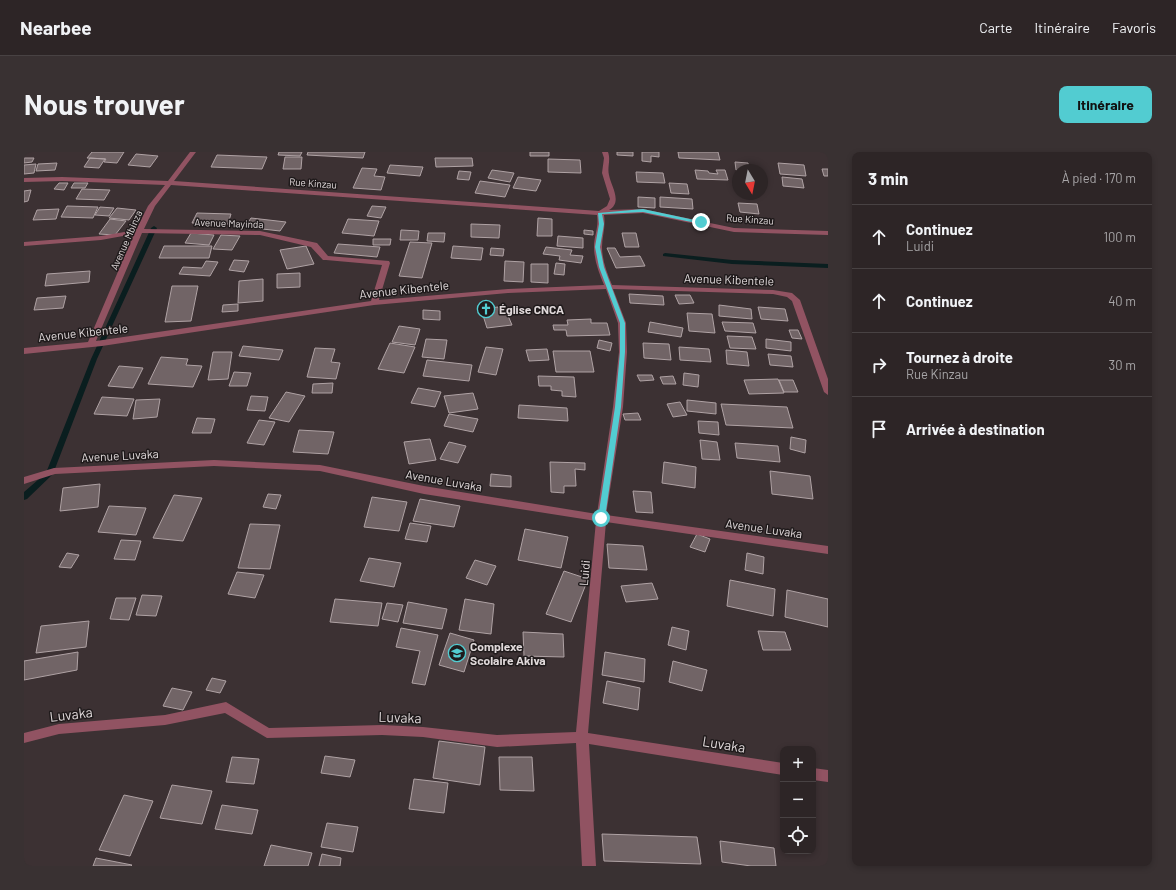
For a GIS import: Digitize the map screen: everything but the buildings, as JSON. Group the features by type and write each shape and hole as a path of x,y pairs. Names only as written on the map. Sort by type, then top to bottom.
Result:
{"street":[{"name":"Avenue Mbinza","path":"87,344 142,224 152,206 193,152"},
{"path":"600,213 610,207 613,199 605,172 607,158 605,152"},
{"name":"Rue Kinzau","path":"24,180 62,179 171,182 600,213 643,211 734,230 828,233"},
{"name":"Luidi","path":"589,866 582,737 601,518 618,407 623,352 622,323 601,267 598,247 602,224 600,213"},
{"name":"Avenue Mayinda","path":"24,244 101,238 140,231 260,233 314,245 326,258 386,263 374,303"},
{"name":"Avenue Kibentele","path":"24,351 87,344 374,303 508,291 608,287 773,292 789,295 796,300 828,392"},
{"name":"Avenue Luvaka","path":"24,481 54,471 214,463 320,468 424,490 601,518 828,550"},
{"name":"Luvaka","path":"24,738 59,729 165,720 226,707 267,733 382,730 423,732 497,741 582,737 780,769"},
{"path":"816,774 828,776"}],"waterway":[{"path":"24,497 49,474 94,359 154,228"},
{"path":"665,255 732,262 828,266"}],"place":[{"name":"Église CNCA","path":"486,309"},
{"name":"Complexe Scolaire Akiva","path":"457,653"}],"route":[{"path":"601,518 618,407 623,352 622,323 601,267 598,247 602,224 600,213 643,211 701,222"}]}
